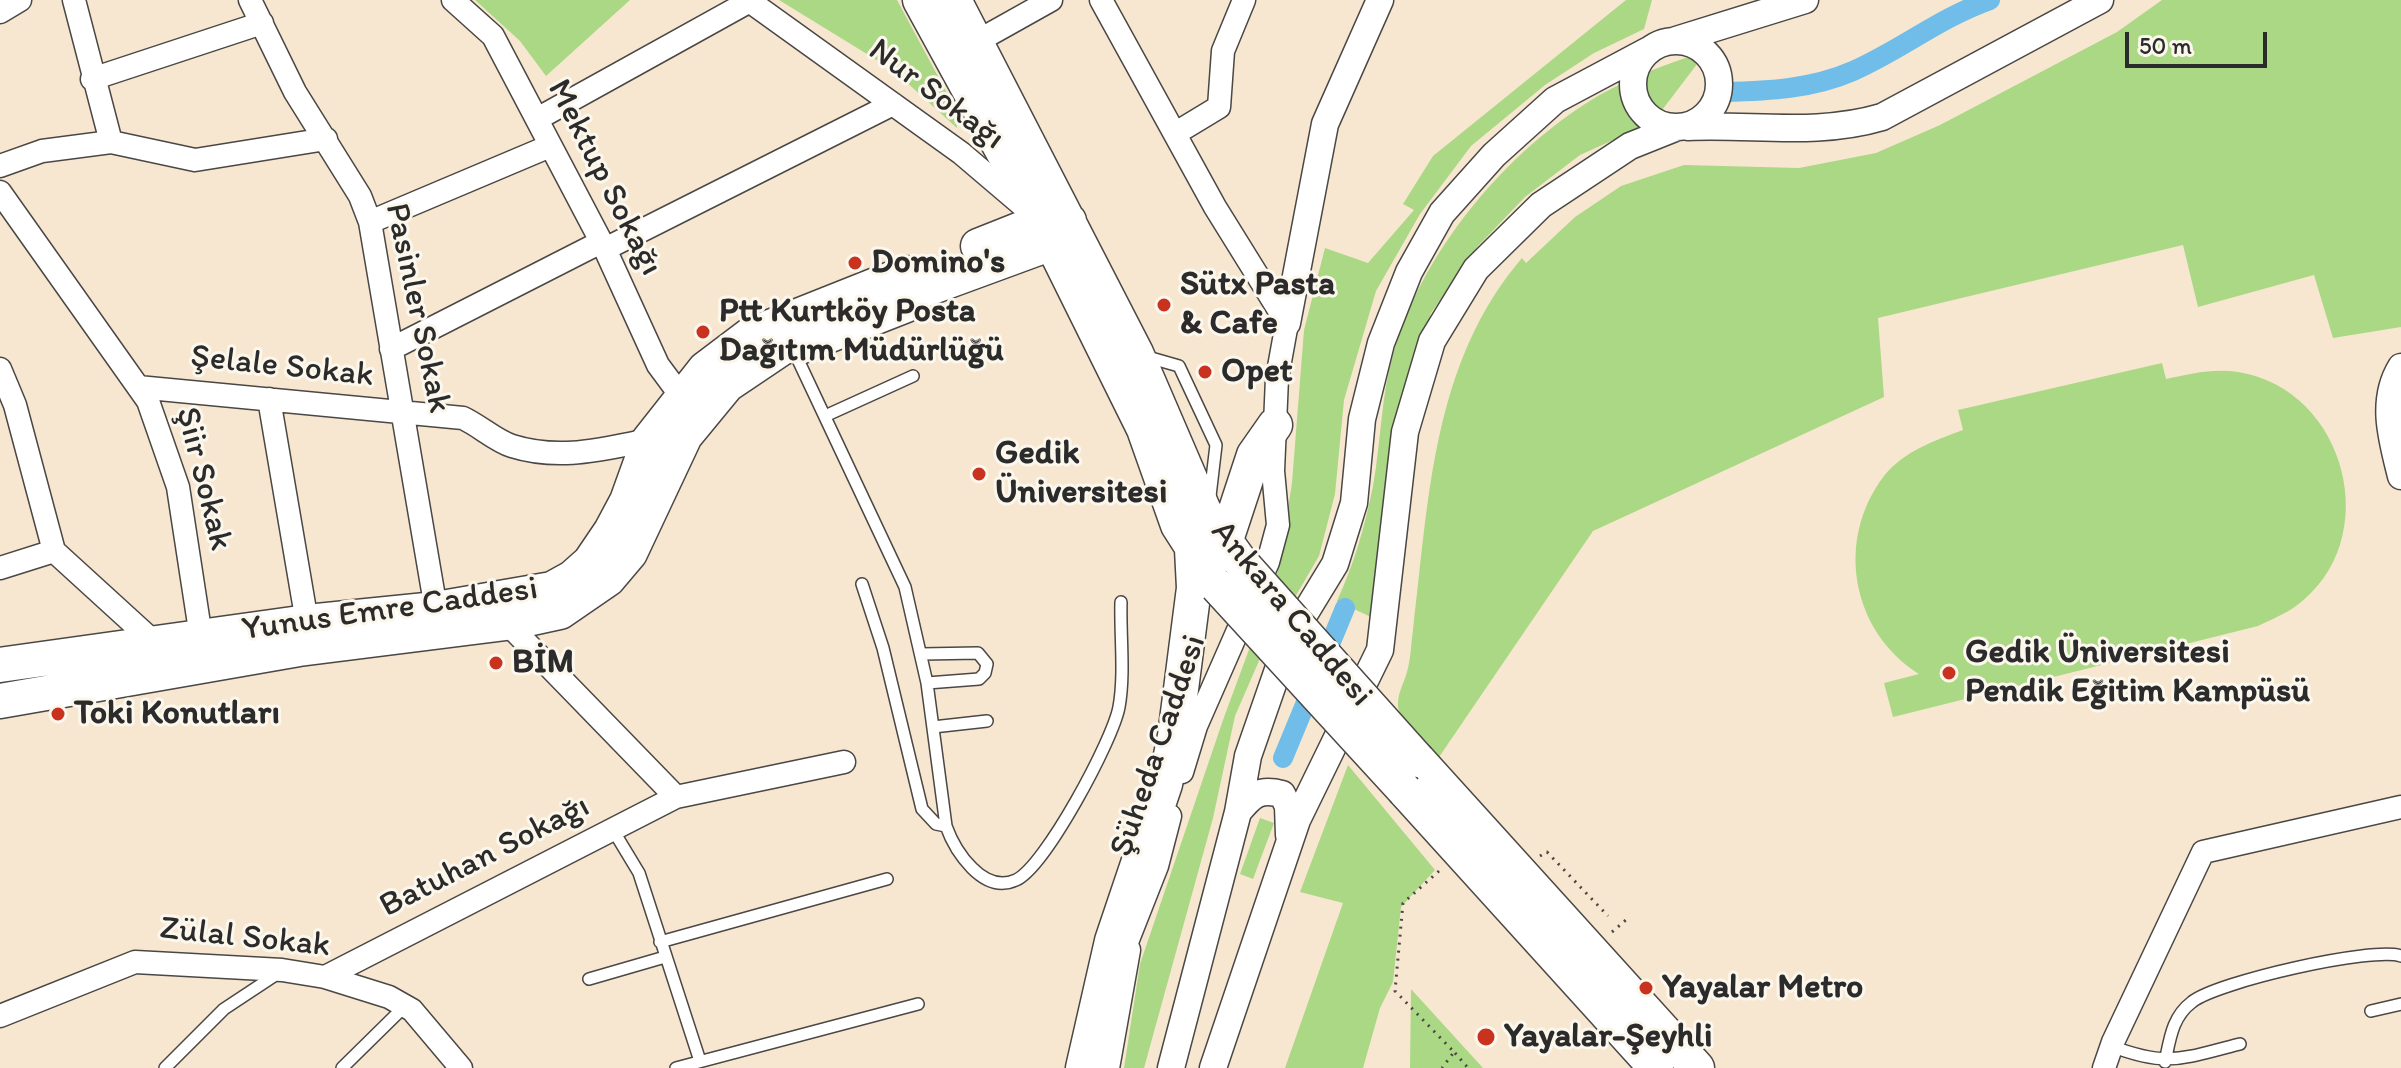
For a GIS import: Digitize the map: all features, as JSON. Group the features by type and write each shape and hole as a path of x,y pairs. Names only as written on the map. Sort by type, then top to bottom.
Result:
{"main road":[{"name":"Ankara Caddesi","path":"920,0 989,130 1136,353 1216,542 1217,586 1411,776 1697,1068"},
{"name":"Ankara Caddesi","path":"954,0 976,42 1054,228 1144,429 1172,510 1216,542 1656,1068"},
{"name":"Yunus Emre Caddesi","path":"0,701 299,649 507,623 560,612 608,579 630,553 667,469 707,406 727,385 1054,228"},
{"name":"Yunus Emre Caddesi","path":"0,665 307,622 436,609 552,589 572,578 590,562 611,531 627,501 649,440 681,396 705,369 750,335 1054,228"},
{"path":"1083,1068 1112,941 1147,843 1172,748 1194,588 1254,455 1275,425"}],"street":[{"path":"0,12 20,0"},
{"path":"74,0 92,79 111,142"},
{"name":"Pasinler Sokak","path":"250,0 295,92 360,196 370,222 436,609"},
{"name":"Mektup Sokağı","path":"453,0 493,36 603,246 658,365 681,396"},
{"path":"976,42 1051,0"},
{"path":"1101,0 1215,207 1287,323"},
{"path":"1176,133 1219,107 1223,51 1244,0"},
{"name":"Şüheda Caddesi","path":"1098,1000 1127,950 1157,866 1196,726 1270,555 1278,525 1273,471 1277,378 1325,124 1380,0"},
{"path":"1171,1068 1238,812 1248,756 1288,641 1335,564 1354,503 1362,419 1381,343 1409,272 1442,213 1494,155 1555,100 1649,50 1805,0"},
{"path":"1649,50 1634,75 1633,90 1647,117 1660,125 1821,129 1851,126 1882,117 2100,0"},
{"path":"537,119 749,1"},
{"name":"Nur Sokağı","path":"749,1 961,153 1054,228"},
{"path":"92,79 262,23"},
{"path":"1213,1068 1289,843 1380,650 1405,432 1432,341 1476,269 1541,205 1630,146 1682,127 1711,111 1720,85 1712,59 1702,49 1676,40"},
{"path":"391,349 893,104"},
{"path":"961,153 982,152 989,130"},
{"path":"0,166 42,151 111,142 195,160 326,139"},
{"path":"370,222 550,146"},
{"name":"Şiir Sokak","path":"0,192 148,401 178,487 201,637"},
{"path":"2401,367 2391,388 2389,406 2390,433 2401,476"},
{"path":"0,369 23,434 54,551 156,644"},
{"name":"Şelale Sokak","path":"138,387 405,415 463,418 488,429 509,445 547,454 576,455 649,440"},
{"path":"269,399 307,622"},
{"path":"0,568 54,551"},
{"path":"507,623 676,797"},
{"name":"Batuhan Sokağı","path":"325,977 676,797 844,762"},
{"path":"1238,812 1252,794 1267,791 1282,794 1288,806 1289,843"},
{"path":"2104,1068 2111,1046 2203,852 2401,807"},
{"path":"1106,1068 1127,950"},
{"name":"Zülal Sokak","path":"0,1016 135,962 282,970 364,988 405,1006 461,1068"}],"lane":[{"path":"795,352 905,587 927,683 946,826 962,859 990,879 1005,883 1018,879 1032,868 1087,783 1119,707 1121,602"},
{"path":"825,416 913,376"},
{"path":"862,584 883,648 922,809 936,824 946,826"},
{"path":"922,654 978,653 987,664 985,673 979,679 927,683"},
{"path":"933,727 987,721"},
{"path":"613,830 639,873 700,1061"},
{"path":"660,942 887,879"},
{"path":"2165,1062 2177,1018 2205,994 2320,964 2385,953 2401,956"},
{"path":"589,979 665,957"},
{"path":"165,1068 224,1009 282,970"},
{"path":"676,1068 918,1004"},
{"path":"2371,1011 2401,1004"},
{"path":"342,1068 405,1006"},
{"path":"2111,1046 2140,1058 2165,1062 2240,1044"}],"path":[{"path":"1442,868 1403,903 1395,991 1468,1068"},
{"path":"1567,869 1608,916"},
{"path":"1442,1068 1454,1052"}],"green space":[{"path":"475,0 630,0 546,76 520,41"},
{"path":"779,0 897,0 955,108 957,128 893,70"},
{"path":"1626,0 1652,0 1644,29 1594,53 1545,85 1471,146 1420,214 1376,291 1344,400 1335,494 1319,556 1262,654 1235,716 1213,818 1144,1068 1124,1068 1140,964 1223,720 1278,571 1292,483 1304,330 1325,248 1368,263 1414,210 1403,204 1433,156"},
{"path":"2162,0 2401,0 2401,327 2333,338 2314,275 2198,307 2183,245 1878,318 1884,397 1593,531 1437,760 1409,728 1398,707 1410,656 1431,482 1452,387 1469,342 1492,299 1522,258 1526,263 1575,217 1621,186 1684,165 1799,168 1876,153 1940,125 2117,32"},
{"path":"1707,51 1653,122 1580,155 1525,197 1478,246 1431,313 1410,383 1373,618 1337,601 1354,559 1370,501 1393,354 1423,281 1444,246 1494,181 1553,126 1614,87"},
{"path":"2162,363 2166,379 2229,371 2275,384 2306,407 2328,436 2342,471 2346,508 2340,544 2324,578 2296,606 2258,626 1893,717 1884,683 1919,674 1896,656 1878,634 1865,609 1858,583 1856,555 1859,528 1869,501 1884,476 1910,453 1963,430 1958,410"},
{"path":"1348,765 1435,870 1401,907 1393,982 1380,1008 1363,1068 1285,1068 1343,903 1300,892"},
{"path":"1260,818 1274,823 1253,879 1240,874"},
{"path":"1411,989 1483,1068 1410,1068"}],"waterway":[{"path":"1725,92 1790,88 1837,77 1871,63 1954,16 1990,0"},
{"path":"1283,758 1345,608"}],"place":[{"name":"Domino's","path":"855,263"},
{"name":"Sütx Pasta & Cafe","path":"1164,305"},
{"name":"Ptt Kurtköy Posta Dağıtım Müdürlüğü","path":"703,332"},
{"name":"Opet","path":"1205,372"},
{"name":"Gedik Üniversitesi","path":"979,474"},
{"name":"BİM","path":"496,663"},
{"name":"Gedik Üniversitesi Pendik Eğitim Kampüsü","path":"1949,673"},
{"name":"Toki Konutları","path":"58,714"},
{"name":"Yayalar Metro","path":"1646,988"},
{"name":"Yayalar-Şeyhli","path":"1486,1037"}]}
